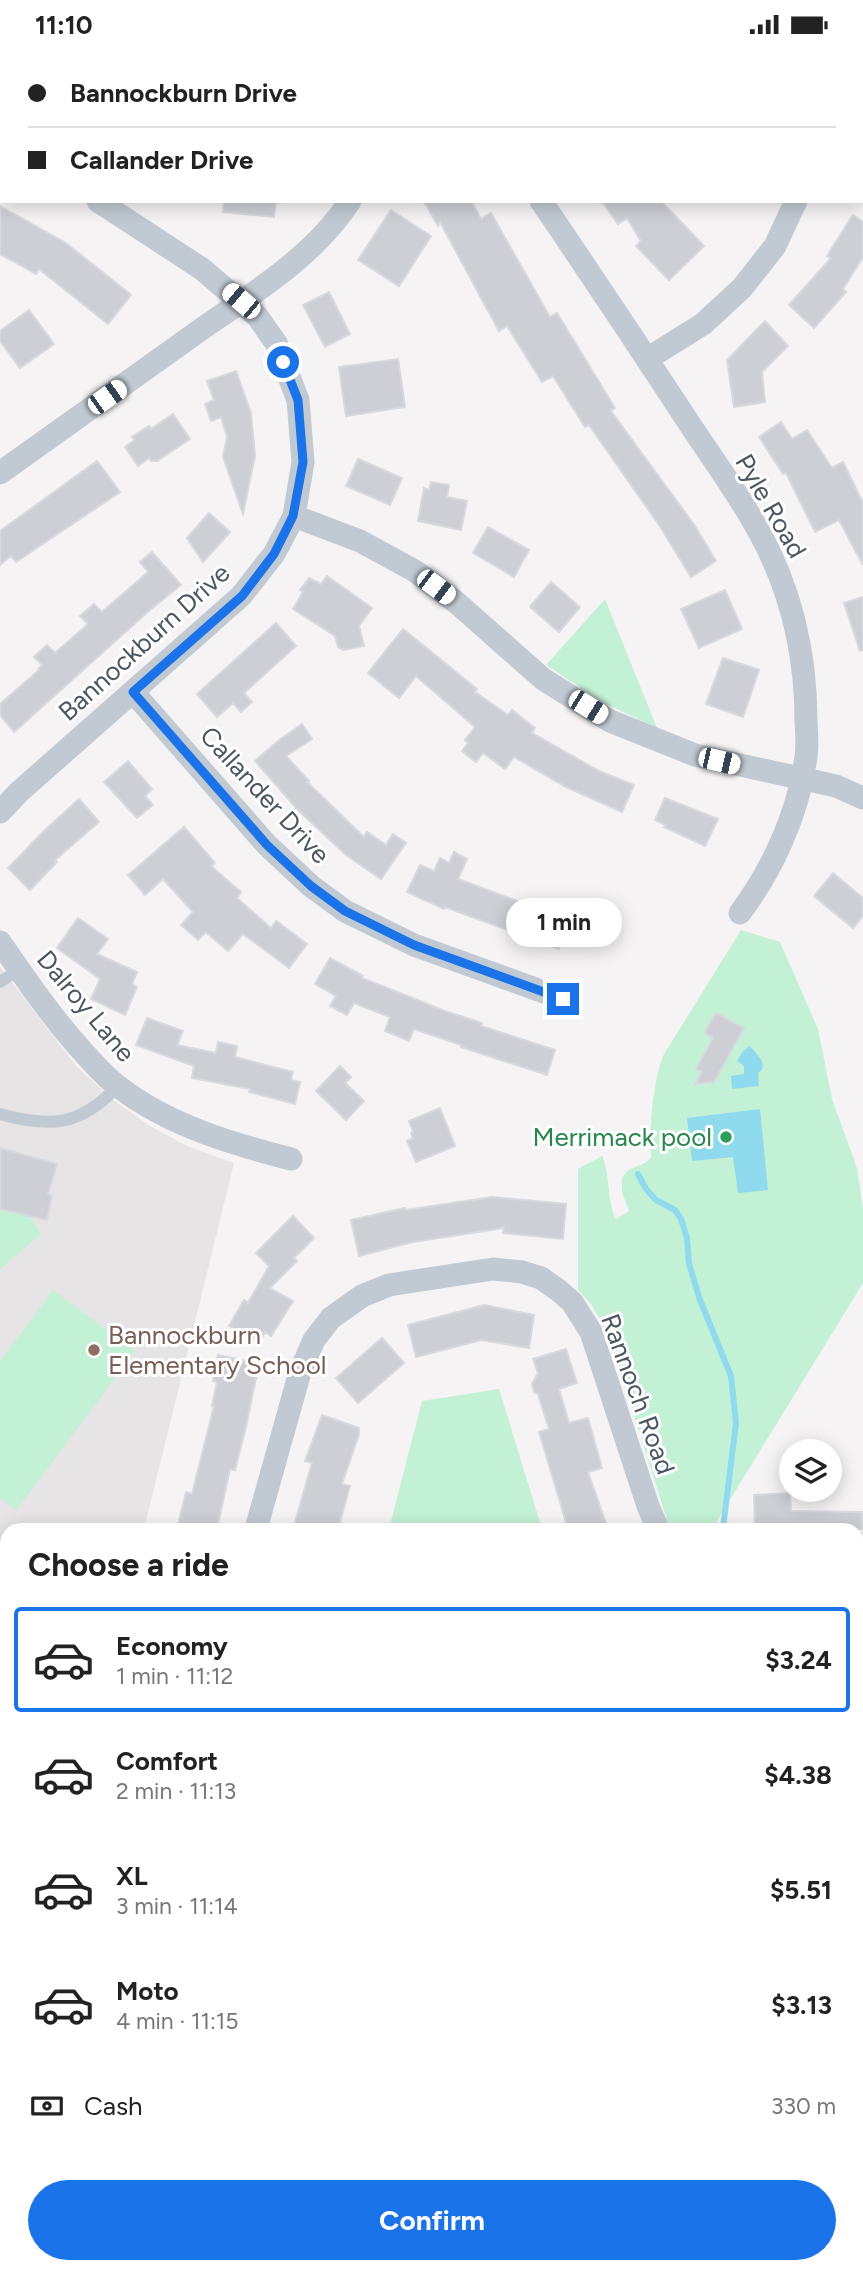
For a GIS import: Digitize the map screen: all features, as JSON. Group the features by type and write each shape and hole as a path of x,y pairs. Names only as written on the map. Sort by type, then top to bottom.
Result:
{"street":[{"name":"Bannockburn Drive","path":"0,813 19,792 242,596 274,554 293,516 303,462 298,400 275,343 257,316 202,268 101,203"},
{"path":"0,473 309,250 349,203"},
{"name":"Pyle Road","path":"542,203 758,529 785,589 799,637 806,684 806,761 802,780 772,863 740,912"},
{"path":"647,359 703,324 742,288 775,246 795,203"},
{"path":"293,516 360,541 415,571 457,603 543,679 610,721 695,755 836,786 863,798"},
{"name":"Callander Drive","path":"133,692 267,845 311,886 345,911 414,945 563,999"},
{"name":"Dalroy Lane","path":"0,942 9,976 117,1087 180,1122 252,1149 291,1159"},
{"name":"Rannoch Road","path":"258,1523 300,1372 314,1341 331,1318 362,1297 388,1285 493,1269 522,1272 541,1278 572,1302 582,1317 591,1332 655,1523"}],"lane":[{"path":"0,1114 33,1123 63,1121 95,1107 117,1087"}],"shaded area":[{"name":"Bannockburn Elementary School","path":"0,967 77,1067 116,1102 150,1126 187,1146 234,1163 145,1523 0,1523"}],"green space":[{"path":"605,599 657,728 602,702 546,665"},
{"path":"741,930 780,942 818,1029 832,1099 857,1168 863,1209 863,1283 716,1523 668,1523 609,1336 591,1304 578,1290 578,1169 602,1156 616,1219 629,1211 622,1192 622,1178 628,1171 651,1158 652,1106 663,1056"},
{"path":"0,1209 29,1216 41,1234 0,1269"},
{"path":"53,1290 135,1351 16,1510 0,1498 0,1361"},
{"path":"499,1389 540,1523 391,1523 422,1401"}],"water":[{"path":"750,1046 762,1063 762,1070 758,1073 759,1086 732,1089 731,1076 744,1074 744,1066 737,1061"},
{"name":"Merrimack pool","path":"760,1109 768,1190 738,1193 733,1157 692,1161 687,1118"}],"building":[{"path":"224,203 276,203 274,217 223,212"},
{"path":"425,203 472,203 481,219 491,213 550,317 557,313 615,408 611,411 695,526 716,561 691,577 659,525 589,425 585,427 553,376 542,382 507,326 499,331 440,222 438,226"},
{"path":"603,203 663,203 704,246 669,280 636,246 641,241 627,218 618,224"},
{"path":"0,206 66,243 131,295 108,324 39,269 36,274 0,254"},
{"path":"391,210 431,236 399,286 358,260"},
{"path":"853,215 863,222 863,257 843,289 846,292 814,328 789,305 831,258 827,256"},
{"path":"329,292 350,334 325,347 303,305"},
{"path":"29,310 54,344 20,368 0,341 0,331"},
{"path":"765,321 788,346 762,372 765,402 734,407 727,360"},
{"path":"398,359 405,407 346,416 339,367"},
{"path":"236,371 251,413 255,456 243,514 223,457 227,437 221,417 211,421 205,404 214,400 207,381"},
{"path":"173,414 190,439 157,461 151,461 149,458 138,466 125,447 135,440 132,437 149,426 151,429"},
{"path":"781,422 792,439 807,430 832,468 843,462 863,503 863,565 839,520 815,532 786,473 783,474 759,437"},
{"path":"358,459 402,478 390,505 346,486"},
{"path":"97,461 120,492 16,562 11,556 0,565 0,531"},
{"path":"431,482 449,485 447,497 467,501 461,530 418,521 424,488 429,490"},
{"path":"209,513 230,532 203,562 187,538"},
{"path":"488,527 529,550 514,577 473,553"},
{"path":"152,552 181,585 14,732 0,715 0,704 39,670 42,665 34,657 47,645 55,653 88,624 80,616 94,604 102,612 148,572 140,562"},
{"path":"327,576 372,608 359,626 364,646 343,650 338,647 335,636 293,609 303,592 300,590 309,578 321,584"},
{"path":"551,582 580,607 559,632 530,607"},
{"path":"725,590 742,629 699,648 681,609"},
{"path":"863,597 863,650 860,651 844,603"},
{"path":"276,623 296,646 244,693 252,702 241,712 233,703 217,717 197,694"},
{"path":"403,629 477,689 475,692 508,715 512,710 535,728 532,733 599,771 634,785 622,812 566,787 514,757 505,769 483,753 476,762 462,751 468,743 465,740 475,727 416,676 399,698 368,673"},
{"path":"723,658 759,670 743,717 706,704"},
{"path":"302,724 312,739 286,756 309,781 307,782 364,837 367,832 386,845 393,834 406,843 381,879 346,855 298,810 255,761"},
{"path":"128,761 152,789 145,796 153,805 137,818 104,782"},
{"path":"665,798 718,819 705,846 655,820"},
{"path":"79,799 99,822 55,860 57,862 30,890 8,868"},
{"path":"184,827 215,863 211,866 241,892 237,898 271,928 276,921 307,944 289,968 243,934 228,951 206,932 198,940 181,925 193,912 163,879 145,895 128,875"},
{"path":"454,852 467,859 458,879 569,920 559,949 445,907 444,909 407,892 420,865 434,871 440,858 449,863"},
{"path":"833,873 863,898 863,916 853,928 814,896"},
{"path":"78,918 108,939 97,954 137,972 132,984 137,987 125,1015 91,999 100,979 57,948"},
{"path":"330,958 363,976 362,978 482,1023 481,1026 555,1050 547,1075 414,1029 409,1041 385,1031 390,1017 354,1003 347,1015 330,1006 336,996 315,984"},
{"path":"716,1013 744,1028 714,1082 695,1084 702,1072 696,1069 713,1038 704,1033"},
{"path":"147,1018 183,1031 177,1045 216,1053 218,1042 237,1046 235,1057 293,1072 291,1080 300,1082 295,1104 249,1092 250,1089 192,1078 194,1066 136,1045"},
{"path":"340,1066 351,1077 345,1083 364,1101 346,1120 316,1091"},
{"path":"440,1108 455,1146 416,1162 407,1141 413,1138 409,1121"},
{"path":"0,1148 57,1164 48,1194 52,1195 47,1220 0,1209"},
{"path":"492,1197 566,1204 563,1239 503,1233 504,1228 413,1242 359,1256 351,1220 405,1208 406,1210"},
{"path":"293,1216 314,1238 294,1258 297,1261 270,1288 293,1301 271,1336 265,1332 259,1343 229,1326 244,1300 248,1303 269,1266 256,1253"},
{"path":"484,1305 534,1315 529,1348 481,1340 416,1357 408,1325"},
{"path":"382,1338 404,1363 358,1403 336,1378"},
{"path":"566,1349 577,1383 559,1389 569,1423 588,1418 602,1468 588,1472 606,1523 566,1523 539,1432 549,1429 532,1384 538,1373 533,1359"},
{"path":"218,1355 253,1362 250,1373 257,1374 235,1470 230,1469 218,1523 178,1523 186,1492 192,1494 214,1406 217,1382 213,1381"},
{"path":"322,1415 359,1428 342,1484 350,1486 340,1523 295,1523 312,1463 305,1461"},
{"path":"779,1494 779,1502 790,1502 791,1511 862,1512 862,1523 755,1523 754,1495"}],"waterway":[{"path":"638,1174 656,1200 675,1210 681,1219 687,1238 689,1264 700,1300 731,1376 736,1423 724,1523"}],"place":[{"name":"Merrimack pool","path":"726,1137"},
{"name":"Bannockburn Elementary School","path":"94,1350"}],"route":[{"path":"283,362 298,400 303,462 293,516 274,554 242,596 133,692 267,845 311,886 345,911 414,945 563,999"}]}
